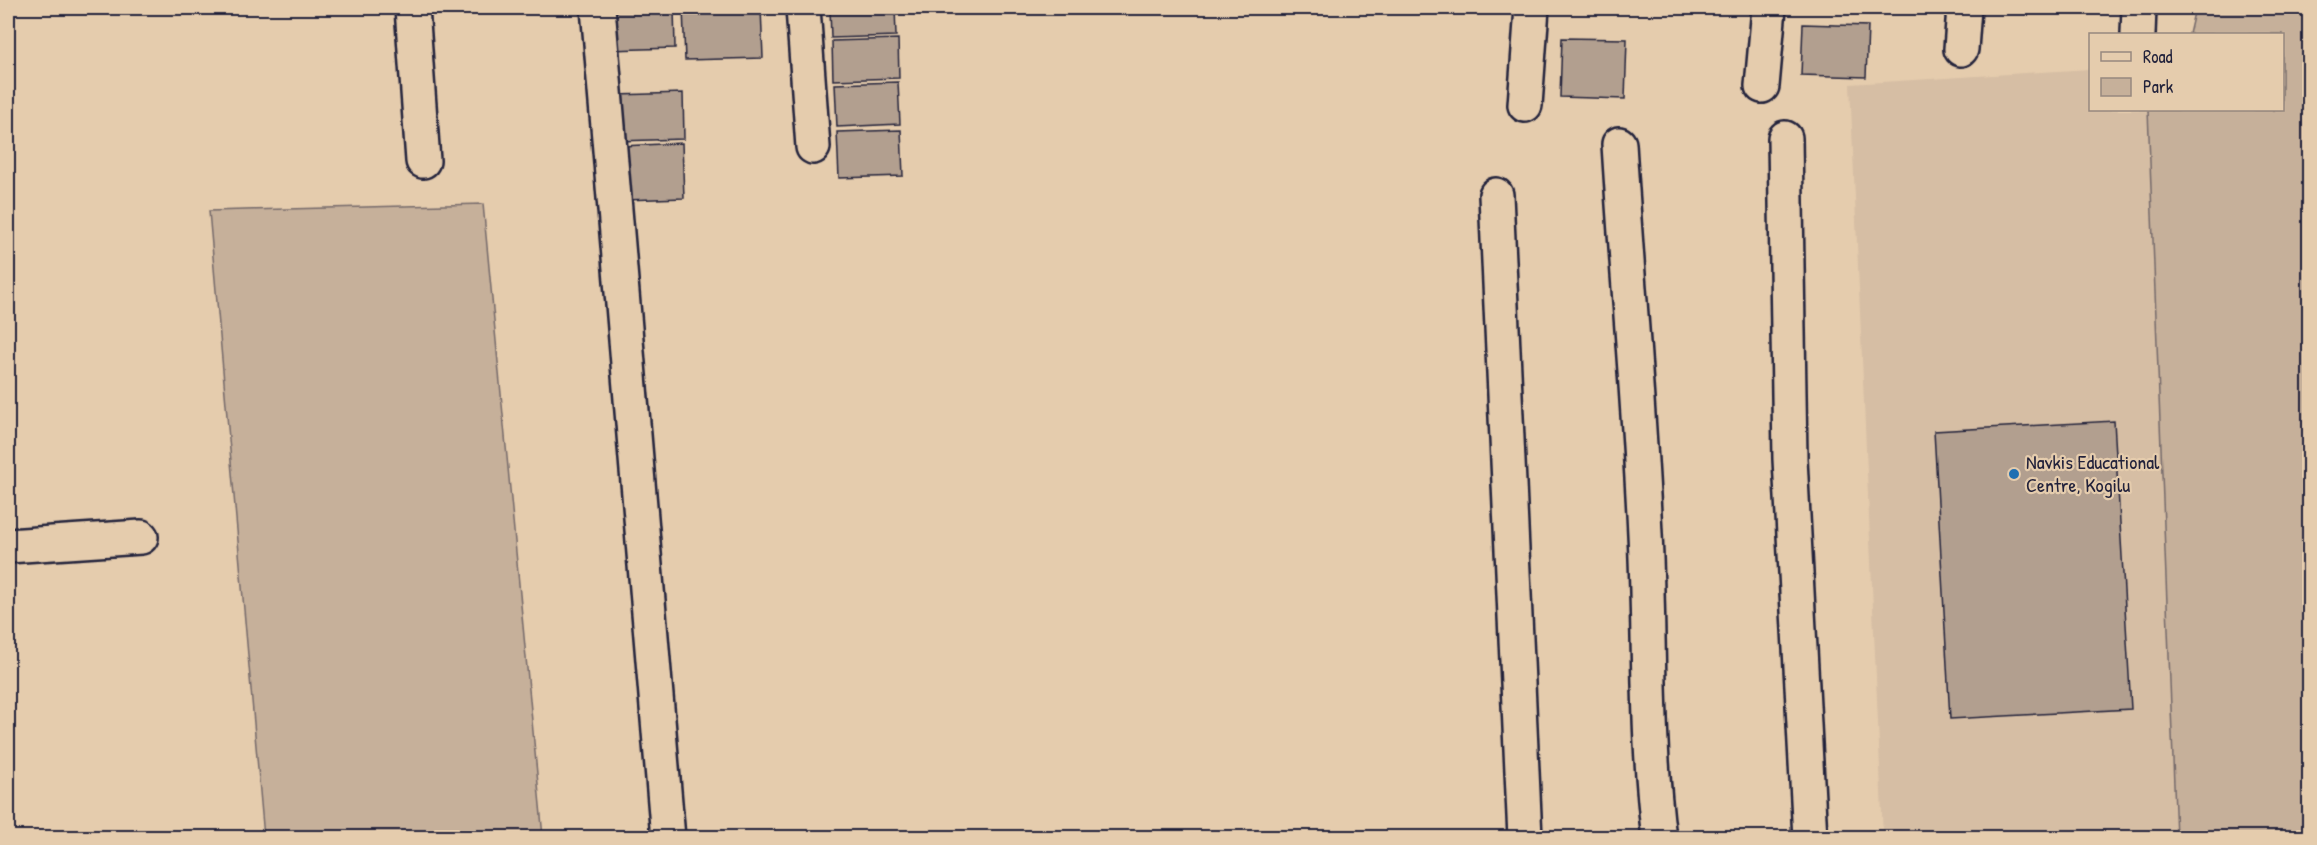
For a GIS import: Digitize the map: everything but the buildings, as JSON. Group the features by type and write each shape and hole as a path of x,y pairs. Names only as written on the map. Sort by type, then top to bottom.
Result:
{"street":[{"path":"412,8 423,161"},
{"path":"598,8 668,837"},
{"path":"803,8 813,147"},
{"path":"1525,105 1532,8"},
{"path":"1762,86 1769,8"},
{"path":"1961,49 1964,8"},
{"path":"2138,33 2139,8"},
{"path":"1785,138 1790,459 1810,837"},
{"path":"1619,144 1645,533 1652,783 1659,837"},
{"path":"1496,195 1525,837"},
{"path":"8,546 141,537"}],"shaded area":[{"name":"Navkis Educational Centre, Kogilu","path":"2089,69 2089,111 2148,111 2176,837 1883,837 1850,84"}],"green space":[{"path":"2195,8 2309,8 2309,837 2176,837 2148,111 2284,111 2284,33 2189,33"},
{"path":"483,204 543,837 264,837 209,211"}],"place":[{"name":"Navkis Educational Centre, Kogilu","path":"2014,474"}]}
